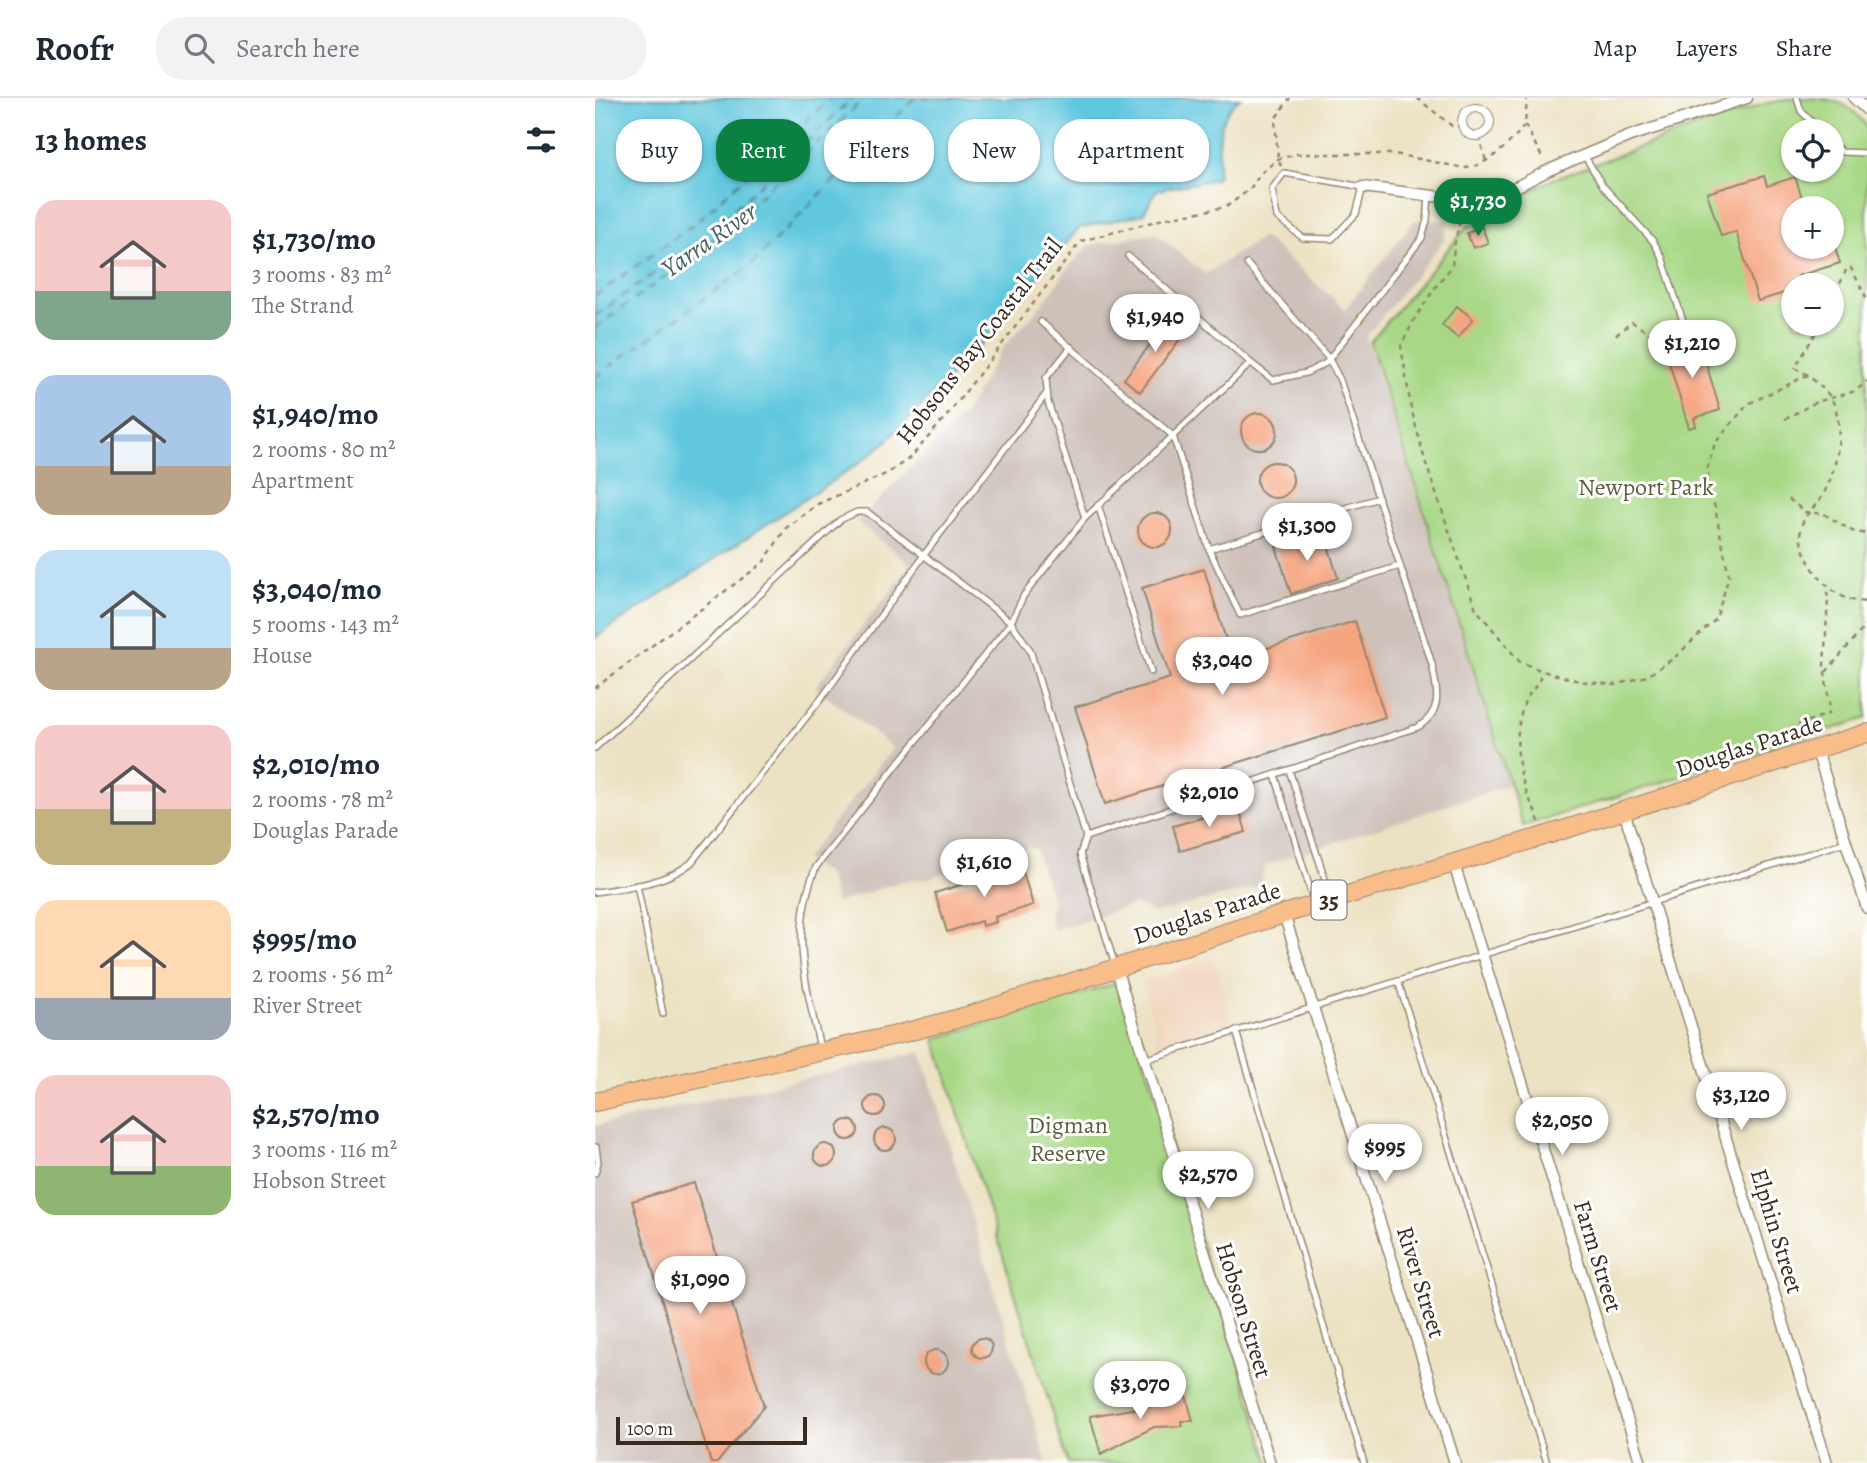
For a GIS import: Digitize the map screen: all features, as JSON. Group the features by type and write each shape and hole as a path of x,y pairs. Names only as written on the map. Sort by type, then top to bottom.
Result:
{"main road":[{"name":"Douglas Parade","path":"595,1102 967,1016 1284,914 1453,861 1544,836 1867,733"}],"street":[{"path":"1363,187 1464,201 1512,189 1549,170 1640,133 1747,98"},
{"path":"1854,98 1867,110"},
{"path":"1475,108 1484,110 1490,121 1487,131 1479,136 1470,134 1463,127 1463,118 1467,111 1475,108"},
{"path":"1817,751 1867,908"},
{"name":"Elphin Street","path":"1624,811 1827,1463"},
{"name":"Farm Street","path":"1453,861 1641,1463"},
{"name":"River Street","path":"1284,914 1455,1463"},
{"name":"Hobson Street","path":"1116,968 1270,1463"}],"lane":[{"path":"1797,98 1801,111 1809,119"},
{"path":"1844,152 1867,153"},
{"path":"1584,155 1603,187 1653,240 1662,257 1684,324"},
{"path":"1284,173 1363,187 1356,214 1332,239 1303,238 1277,217 1272,189 1284,173"},
{"path":"1128,257 1273,380 1307,373 1329,359 1422,238 1429,196"},
{"path":"1086,837 1418,727 1428,721 1435,710 1437,693 1431,664 1341,380 1329,359 1248,264"},
{"path":"1041,322 1173,436 1209,549 1240,615 1400,566"},
{"path":"1070,347 1046,378 1047,393 1085,518"},
{"path":"821,1051 801,961 801,925 807,890 816,867 1011,622 1024,595 1085,518 1251,363"},
{"path":"595,892 637,885 675,874 689,864 824,695 924,555 1047,393"},
{"path":"1209,549 1379,498"},
{"path":"1098,505 1151,672"},
{"path":"595,748 840,520 857,512 867,512 1011,622 1030,650 1086,837 1080,854 1116,968"},
{"path":"1289,770 1323,902"},
{"path":"1275,775 1323,902"},
{"path":"1144,1060 1846,842"},
{"path":"637,885 663,1014"},
{"path":"1398,981 1547,1463"},
{"path":"1236,1031 1364,1463"},
{"path":"595,1156 596,1144"},
{"path":"595,1173 598,1162 596,1144"}],"path":[{"path":"1290,98 1275,119 1278,159 1297,154 1395,154 1464,168 1474,167 1486,161 1525,125"},
{"path":"1417,98 1453,126 1463,127"},
{"path":"1521,98 1526,104"},
{"path":"1527,98 1525,125 1549,170"},
{"path":"1479,136 1486,161"},
{"name":"Hobsons Bay Coastal Trail","path":"595,688 763,563 786,527 818,504 888,472 911,457 950,412 1081,241 1167,218 1226,207 1250,189 1261,173 1278,159"},
{"path":"1464,201 1452,267 1414,320 1401,346 1411,408 1426,464 1476,609 1519,661 1542,671 1600,685 1615,685 1647,676 1675,658 1716,619 1729,576 1707,470 1715,443 1748,404 1808,375"},
{"path":"1844,275 1847,268 1851,268 1867,299"},
{"path":"1616,335 1632,322 1663,343 1669,341 1684,324"},
{"path":"1814,336 1795,368 1808,375 1831,398 1838,419 1838,451 1822,497 1808,512 1801,525 1800,534 1805,553 1826,585 1847,599 1867,602"},
{"path":"1785,419 1817,402 1856,391 1867,381"},
{"path":"1789,499 1808,512 1824,514 1852,531 1867,534"},
{"path":"1776,750 1772,736 1776,733 1828,714 1831,709 1825,673 1828,599 1826,585"},
{"path":"1825,673 1867,624"},
{"path":"1542,671 1540,683 1525,701 1517,730 1520,771 1544,836"}],"shaded area":[{"path":"1415,220 1449,220 1444,240 1366,337 1509,785 1266,865 1258,887 1155,913 1135,904 1054,930 1049,915 1053,902 1035,848 1025,847 925,879 903,881 836,903 828,875 805,859 893,748 815,687 911,565 857,522 964,414 1001,350 1046,300 1067,269 1089,245 1155,233 1205,274 1263,237 1345,309"},
{"path":"1213,957 1234,1027 1160,1050 1143,982"},
{"path":"921,1052 1047,1463 731,1463 728,1455 721,1463 595,1463 595,1126"}],"green space":[{"name":"Newport Park","path":"1795,98 1817,98 1844,105 1860,117 1867,127 1867,718 1523,826 1370,342 1467,227 1551,180 1768,103"},
{"name":"Digman Reserve","path":"1120,982 1270,1463 1068,1463 935,1039"}],"water":[{"name":"Yarra River","path":"602,98 1240,98 1222,123 1218,175 1209,180 1209,119 1054,119 1054,182 1199,182 1157,190 1143,214 1079,228 975,351 886,442 858,464 595,638 595,103"}],"building":[{"path":"1764,176 1767,186 1781,182 1797,182 1801,196 1781,196 1781,259 1839,259 1840,263 1808,273 1781,273 1781,294 1758,301 1736,232 1721,236 1707,193"},
{"path":"1482,227 1488,243 1473,248 1467,233"},
{"path":"1457,306 1473,319 1458,338 1442,325"},
{"path":"1171,317 1187,330 1140,392 1124,379"},
{"path":"1669,341 1670,345 1684,341 1686,345 1694,342 1696,347 1701,346 1720,410 1694,418 1696,426 1689,428 1663,343"},
{"path":"1259,413 1272,418 1277,431 1272,444 1259,449 1246,444 1241,431 1246,418"},
{"path":"1275,462 1288,467 1293,480 1288,493 1275,498 1262,493 1257,480 1262,467"},
{"path":"1155,513 1167,518 1172,530 1167,542 1155,547 1143,542 1138,530 1143,518"},
{"path":"1324,532 1338,578 1291,594 1276,547"},
{"path":"1204,569 1232,659 1355,621 1385,717 1105,804 1075,707 1170,678 1142,588"},
{"path":"1239,807 1246,832 1180,851 1173,826"},
{"path":"1021,866 1033,905 995,917 996,922 982,926 981,921 947,932 935,893"},
{"path":"875,1096 882,1099 885,1106 882,1113 875,1116 868,1113 865,1106 868,1099"},
{"path":"848,1120 855,1123 858,1130 855,1137 848,1140 841,1137 838,1130 841,1123"},
{"path":"885,1128 893,1131 896,1139 893,1147 885,1150 877,1147 874,1139 877,1131"},
{"path":"821,1144 829,1144 836,1151 836,1159 829,1166 821,1166 814,1159 814,1151"},
{"path":"694,1183 764,1406 717,1463 711,1463 632,1201"},
{"path":"982,1338 989,1341 992,1348 989,1355 982,1358 975,1355 972,1348 975,1341"},
{"path":"936,1350 947,1357 948,1362 941,1373 936,1374 925,1367 924,1362 931,1351"},
{"path":"1176,1390 1180,1395 1185,1392 1193,1421 1181,1421 1182,1426 1154,1427 1101,1454 1090,1416 1151,1406"}],"ferry route":[{"path":"595,296 694,224 831,98"},
{"path":"595,316 704,237 853,98"},
{"path":"595,328 708,245 865,98"},
{"path":"595,377 750,266 915,98"}]}
